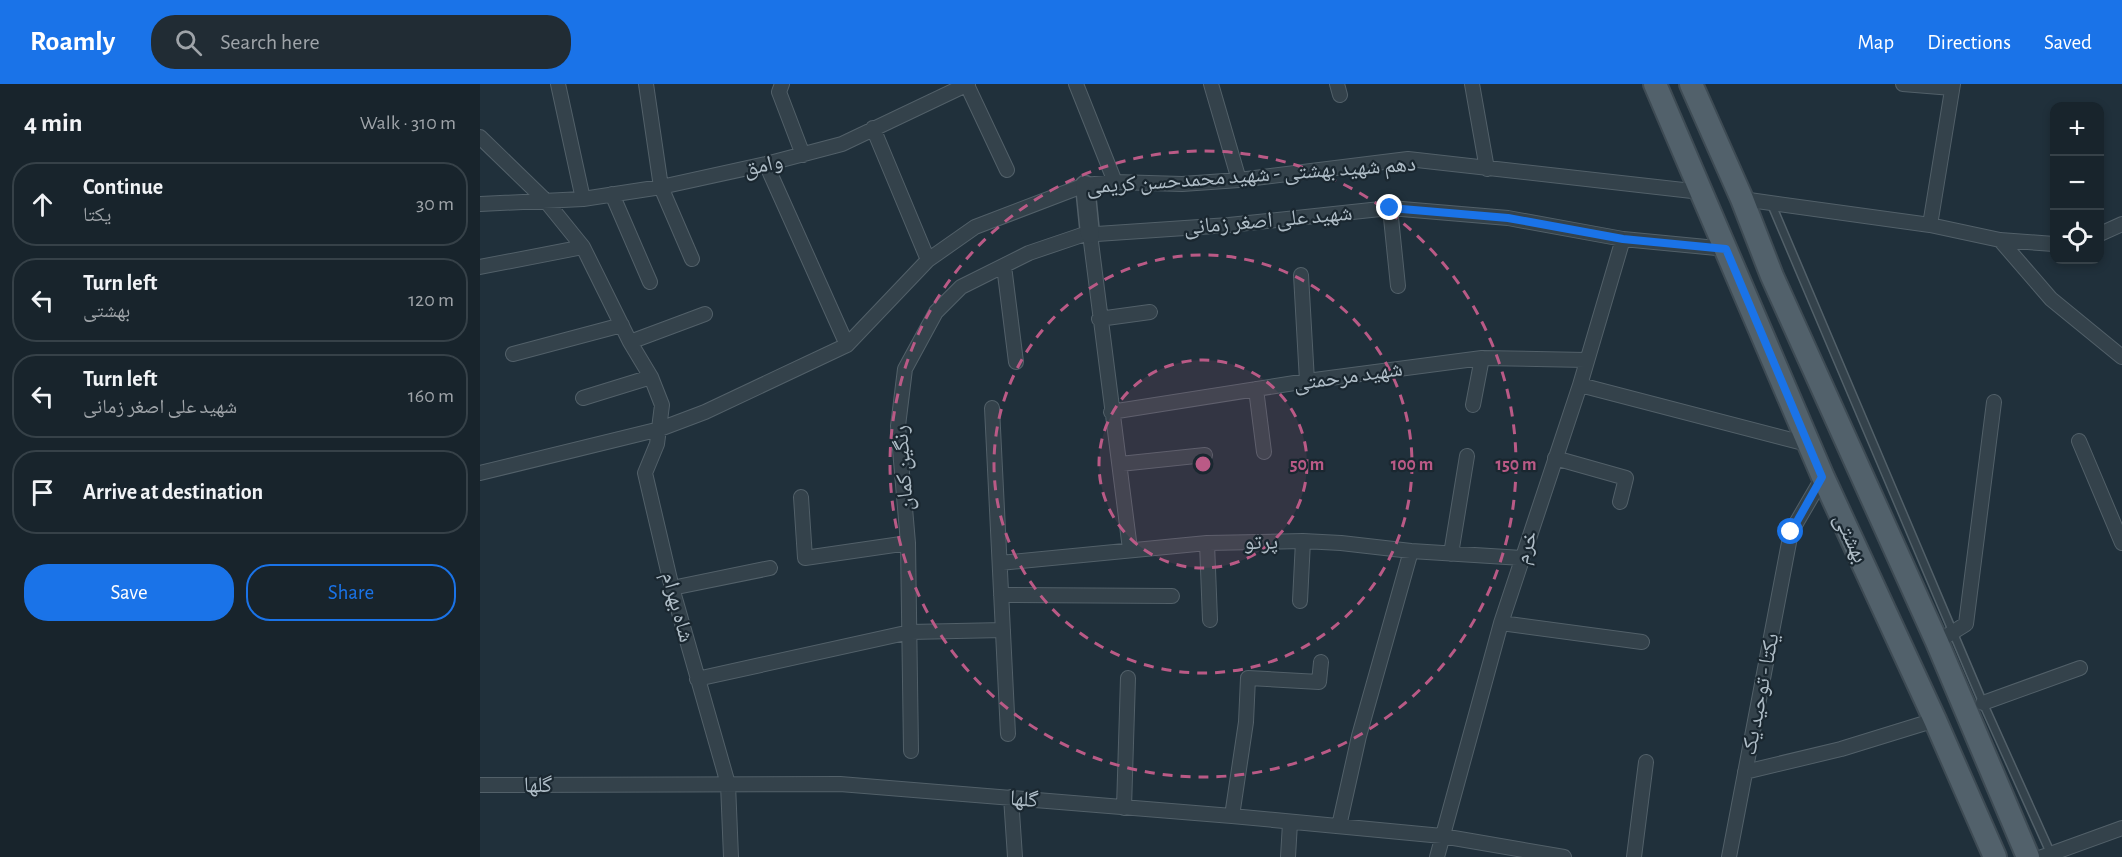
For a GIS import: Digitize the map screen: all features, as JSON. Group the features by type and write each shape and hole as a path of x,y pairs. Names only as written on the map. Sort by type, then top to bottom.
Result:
{"main road":[{"name":"بهشتی","path":"1655,84 1811,445 1822,477 1935,720 1995,857"},
{"name":"بهشتی","path":"1696,87 1773,276 1945,637 2028,857"}],"street":[{"path":"558,84 583,200"},
{"path":"646,84 661,187 692,259"},
{"path":"968,84 1006,170"},
{"name":"وامق","path":"480,204 583,200 661,187 803,155 842,144 968,84"},
{"path":"1076,84 1115,182"},
{"path":"1211,84 1239,180"},
{"path":"1472,84 1487,169"},
{"path":"1903,84 1953,86 1930,225"},
{"path":"781,85 779,92 803,155"},
{"path":"873,128 928,260"},
{"name":"شاه بهرام","path":"480,137 545,200 583,247 630,342 651,377 662,405 657,444 645,473 672,588 728,784 732,857"},
{"name":"دهم شهید بهشتی - شهید محمدحسن کریمی","path":"480,472 660,429 705,412 847,345 928,260 975,226 1085,185 1115,182 1182,184 1239,180 1408,159 1701,192"},
{"path":"766,164 847,345"},
{"path":"1085,185 1111,412 1130,549"},
{"path":"612,194 650,282"},
{"path":"1742,199 1930,225 2000,240 2050,244"},
{"path":"1390,208 1398,286"},
{"name":"شهید علی اصغر زمانی","path":"936,312 961,287 1029,253 1090,234 1229,225 1390,208 1508,218 1623,239 1726,249"},
{"path":"2104,232 2122,224"},
{"name":"خرم","path":"1437,857 1501,623 1580,385 1623,239"},
{"path":"2000,240 2051,299 2122,357"},
{"path":"480,267 583,247"},
{"path":"1004,266 1016,362"},
{"path":"1301,275 1307,381"},
{"name":"رنگین کمان","path":"911,751 908,543 898,426 905,369 936,312"},
{"path":"1100,319 1150,312"},
{"path":"630,342 705,314"},
{"path":"513,354 622,325"},
{"path":"1473,405 1482,358"},
{"name":"شهید مرحمتی","path":"1111,412 1307,381 1482,358 1586,360"},
{"path":"583,398 651,377"},
{"path":"1580,385 1811,445"},
{"path":"1256,389 1264,452"},
{"path":"1945,637 1966,624 1994,402"},
{"path":"992,408 1008,734"},
{"path":"2079,441 2122,543"},
{"path":"1120,464 1205,455"},
{"path":"1451,554 1467,456"},
{"path":"1556,458 1626,477 1620,502"},
{"name":"یکتا - توحید یک","path":"1729,857 1791,532 1822,477"},
{"path":"801,497 805,558 908,543"},
{"path":"1300,601 1303,541"},
{"name":"پرتو","path":"1000,563 1207,543 1303,541 1522,558"},
{"path":"1207,543 1210,620"},
{"path":"1339,826 1359,736 1411,551"},
{"path":"672,588 770,568"},
{"path":"1001,595 1172,596"},
{"path":"1501,623 1642,642"},
{"path":"697,679 910,632 1003,630"},
{"path":"1232,816 1246,722 1248,678 1319,681 1321,662"},
{"path":"1983,703 2080,668"},
{"path":"1124,808 1128,678"},
{"path":"1745,772 1842,749 1935,720"},
{"path":"1634,857 1646,762"},
{"name":"گلها","path":"480,785 840,784 1232,816 1442,836 1564,857"},
{"path":"1011,797 1015,857"},
{"path":"1288,857 1290,823"},
{"path":"2046,855 2122,828"}],"lane":[{"path":"1771,203 1945,637 1983,703 2046,855"}],"route":[{"path":"1390,208 1508,218 1623,239 1726,249 1811,445 1822,477 1791,532"}]}
